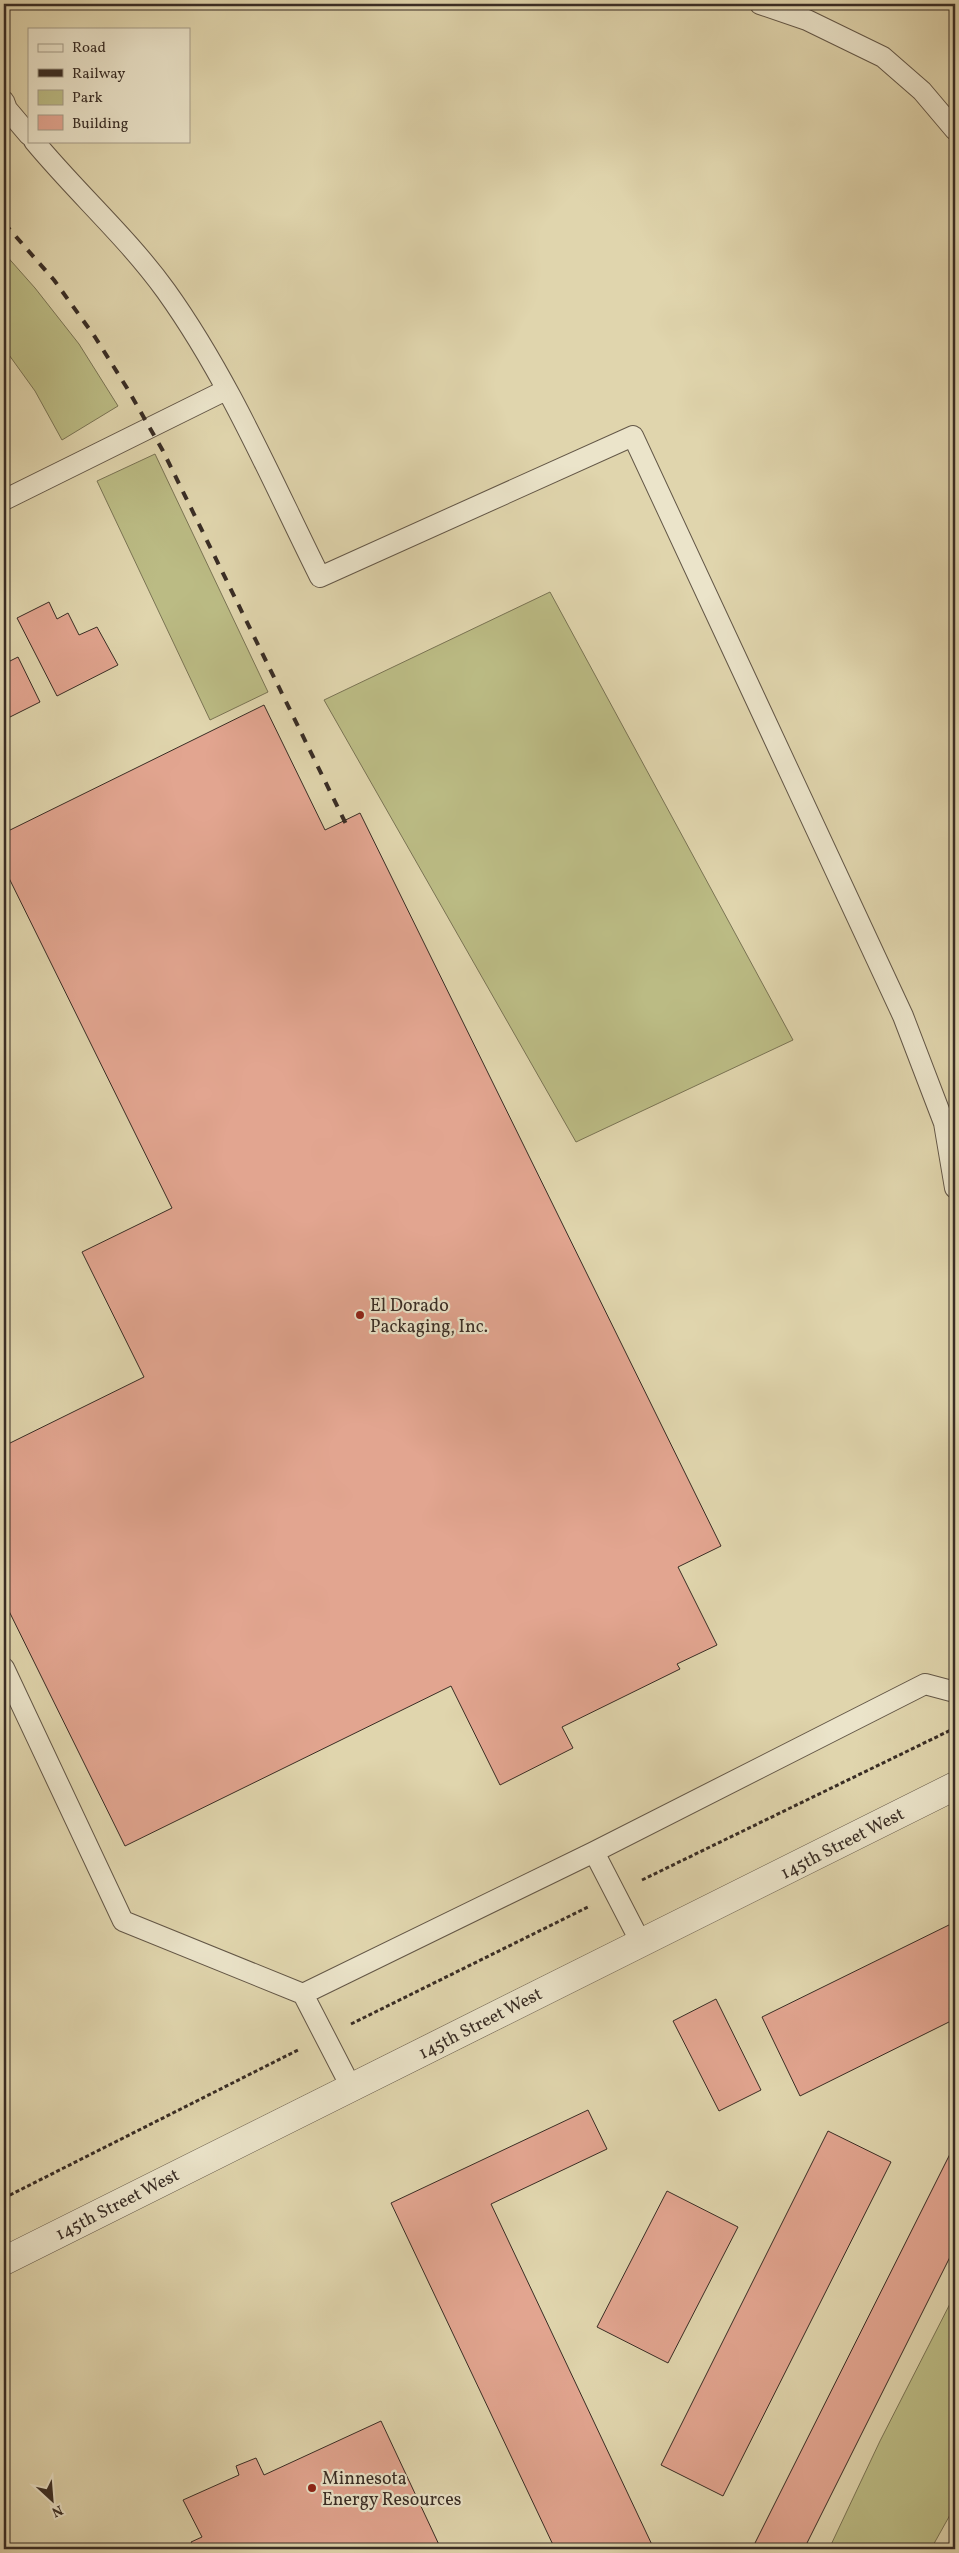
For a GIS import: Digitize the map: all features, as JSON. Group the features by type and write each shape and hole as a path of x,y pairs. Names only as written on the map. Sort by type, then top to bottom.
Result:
{"street":[{"name":"145th Street West","path":"4,2261 955,1786"}],"lane":[{"path":"760,4 807,20 883,57 922,91 955,130"},
{"path":"4,101 7,109 28,134"},
{"path":"35,142 116,229 166,291 210,358 320,577 633,436 903,1016 944,1123 955,1188"},
{"path":"4,500 226,390"},
{"path":"4,1668 123,1921 302,1994 351,2088"},
{"path":"302,1994 594,1852 925,1684 955,1692"},
{"path":"594,1852 641,1943"}],"path":[{"path":"4,2198 615,1893 955,1728"}],"green space":[{"path":"4,253 35,288 79,344 118,406 62,440 35,391 4,348"},
{"path":"155,454 268,692 210,720 97,481"},
{"path":"550,592 793,1040 576,1142 324,700"},
{"path":"955,2294 955,2506 931,2549 829,2549 880,2441"}],"building":[{"path":"49,602 57,619 68,613 79,635 97,627 118,665 57,696 17,618"},
{"path":"18,657 40,702 4,720 4,664"},
{"name":"El Dorado Packaging, Inc.","path":"264,705 325,830 360,813 721,1546 678,1567 717,1645 677,1664 680,1669 562,1727 573,1748 500,1785 451,1686 125,1846 4,1601 4,1446 144,1377 82,1252 172,1208 4,868 4,833"},
{"path":"955,1922 955,2019 800,2096 762,2017"},
{"path":"716,1999 761,2090 719,2111 673,2021"},
{"path":"588,2110 607,2149 491,2204 654,2549 555,2549 391,2203"},
{"path":"828,2131 891,2162 723,2496 661,2465"},
{"path":"955,2144 955,2247 804,2549 752,2549"},
{"path":"667,2191 738,2227 668,2363 597,2327"},
{"name":"Minnesota Energy Resources","path":"381,2421 441,2549 195,2549 191,2542 202,2537 183,2500 239,2475 236,2466 256,2458 264,2475"}],"railway":[{"path":"4,223 54,280 95,337 163,451 347,826"}],"place":[{"name":"El Dorado Packaging, Inc.","path":"360,1315"},
{"name":"Minnesota Energy Resources","path":"312,2488"}]}
